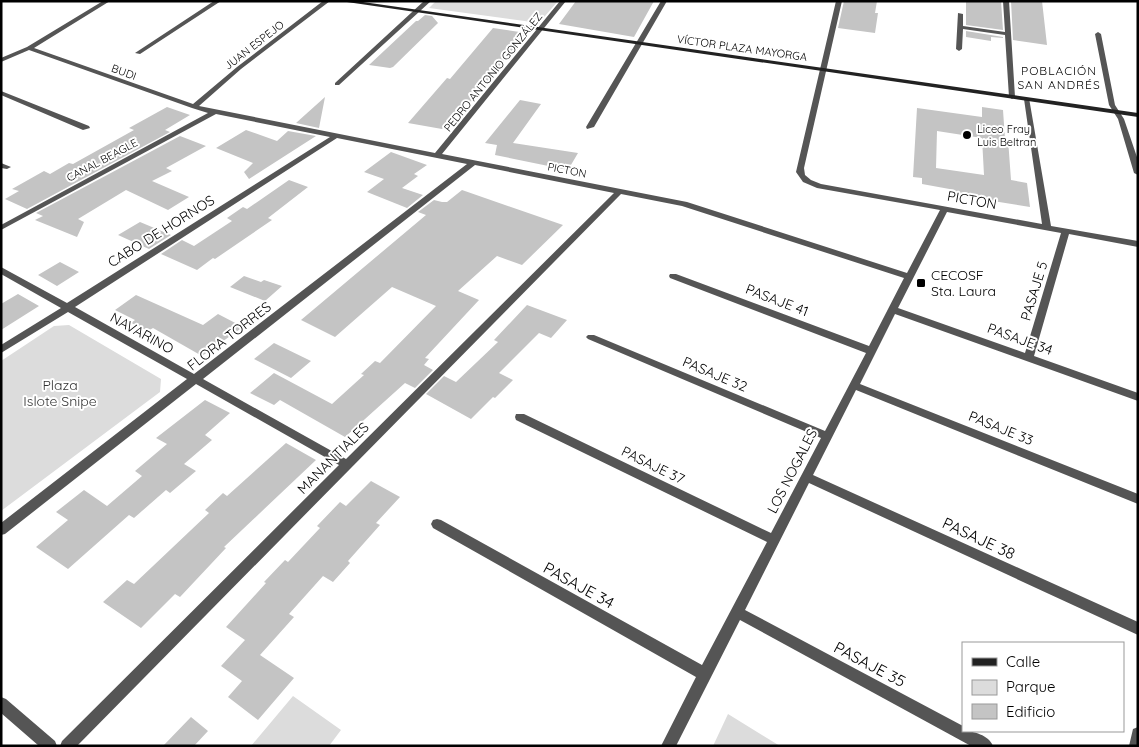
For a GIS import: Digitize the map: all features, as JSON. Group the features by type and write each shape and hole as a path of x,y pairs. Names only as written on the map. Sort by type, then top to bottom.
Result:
{"street":[{"path":"1,60 29,48 107,1"},
{"path":"138,53 218,1"},
{"name":"JUAN ESPEJO","path":"194,107 240,68 328,1"},
{"name":"VÍCTOR PLAZA MAYORGA","path":"343,1 1138,115"},
{"path":"337,84 428,1"},
{"name":"PEDRO ANTONIO GONZÁLEZ","path":"437,156 563,1"},
{"path":"590,127 664,1"},
{"path":"822,70 839,1"},
{"path":"1006,1 1012,97"},
{"path":"959,49 960,14"},
{"path":"960,27 1008,34"},
{"path":"1098,34 1112,106 1117,112 1138,173"},
{"name":"BUDI","path":"29,48 213,113"},
{"name":"PICTON","path":"822,70 799,171 803,178 820,186 1138,244"},
{"path":"1,93 86,128"},
{"path":"1027,99 1047,227"},
{"name":"PICTON","path":"213,113 695,206 909,277"},
{"name":"CANAL BEAGLE","path":"1,228 213,113"},
{"name":"CABO DE HORNOS","path":"1,350 336,136"},
{"name":"FLORA TORRES","path":"1,530 473,163"},
{"name":"MANANTIALES","path":"67,746 620,191"},
{"name":"LOS NOGALES","path":"668,746 944,210"},
{"name":"PASAJE 5","path":"1028,358 1066,231"},
{"name":"NAVARINO","path":"1,270 348,464"},
{"name":"PASAJE 41","path":"673,276 871,351"},
{"name":"PASAJE 34","path":"892,309 1138,397"},
{"name":"PASAJE 32","path":"592,337 827,436"},
{"name":"PASAJE 33","path":"853,385 1138,499"},
{"name":"PASAJE 37","path":"520,418 774,540"},
{"name":"PASAJE 38","path":"807,476 1138,629"},
{"name":"PASAJE 34","path":"437,524 705,674"},
{"name":"PASAJE 35","path":"737,612 986,746"},
{"path":"1,704 50,746"},
{"path":"1136,746 1138,734"}],"green space":[{"path":"436,1 558,1 539,23 429,8"},
{"name":"Plaza Islote Snipe","path":"69,325 161,379 160,392 1,511 1,361 54,326"},
{"path":"293,696 341,730 329,746 251,746"},
{"path":"728,714 780,746 713,746"}],"building":[{"path":"576,1 654,1 634,37 559,24"},
{"path":"844,1 877,1 875,13 878,13 875,33 838,28"},
{"path":"966,1 1001,1 1003,30 966,25"},
{"path":"1011,1 1042,1 1047,45 1013,40"},
{"path":"425,15 432,16 438,23 393,67 369,65 416,21"},
{"path":"493,28 526,33 470,103 466,103 442,129 408,123 447,78 450,79"},
{"path":"966,31 1003,38 991,37 991,41 966,37"},
{"path":"325,97 319,128 296,123"},
{"path":"520,100 541,104 513,143 578,153 568,170 495,155 497,145 485,143"},
{"path":"167,107 190,115 165,130 170,132 27,209 5,199 19,191 12,189 44,171 50,174 69,163 73,164 134,130 129,128"},
{"path":"982,107 1003,110 1005,139 1008,139 1011,180 1027,183 1030,207 955,195 955,190 922,184 922,178 913,177 917,108 982,117","holes":["937,131 982,138 984,175 936,168"]},
{"path":"246,130 277,141 288,131 316,136 249,179 244,172 253,163 216,148"},
{"path":"180,136 206,146 166,168 172,171 152,181 189,197 168,210 126,190 78,219 84,222 77,237 35,220 43,216 36,213"},
{"path":"391,152 427,165 414,174 418,176 402,188 423,195 407,208 367,192 384,179 364,172"},
{"path":"289,180 308,187 268,218 272,220 197,270 161,254 182,240 194,246 232,221 227,218 243,207 247,209"},
{"path":"462,190 563,225 522,265 497,256 458,291 479,300 425,358 429,359 424,365 433,370 415,388 405,383 345,437 280,400 274,405 250,393 274,373 332,404 364,375 361,374 375,361 380,363 436,306 392,287 335,337 301,320 426,215 418,212 434,200 447,202"},
{"path":"140,222 171,235 149,249 118,235"},
{"path":"60,262 79,272 57,286 38,275"},
{"path":"244,276 282,286 265,301 230,287"},
{"path":"18,294 39,306 1,330 1,304"},
{"path":"136,295 203,325 218,314 243,327 202,356 153,328 148,331 131,323 135,320 115,310"},
{"path":"527,305 567,320 551,338 539,333 499,373 513,380 495,398 493,397 471,419 426,394 444,376 456,382 498,342 494,340"},
{"path":"274,343 311,361 291,378 254,359"},
{"path":"205,400 230,413 205,435 212,440 184,464 196,471 170,493 166,490 134,518 129,515 68,569 36,547 68,520 56,512 84,490 107,506 142,476 135,471 167,444 156,438"},
{"path":"286,443 316,460 224,547 226,548 180,597 175,594 141,628 103,602 127,580 134,584 209,513 205,510 223,493 227,496"},
{"path":"371,481 400,497 376,523 380,525 348,561 350,563 333,582 323,576 289,614 294,617 260,655 294,678 258,720 228,697 242,681 221,666 245,640 226,627 266,583 264,582 285,560 288,562 320,528 317,526 340,502 346,506"},
{"path":"191,717 208,731 194,746 163,746"}],"place":[{"name":"Liceo Fray Luis Beltran","path":"967,135"},
{"name":"CECOSF Sta. Laura","path":"921,283"}],"district":[{"name":"POBLACIÓN SAN ANDRÉS","path":"1059,77"}]}
